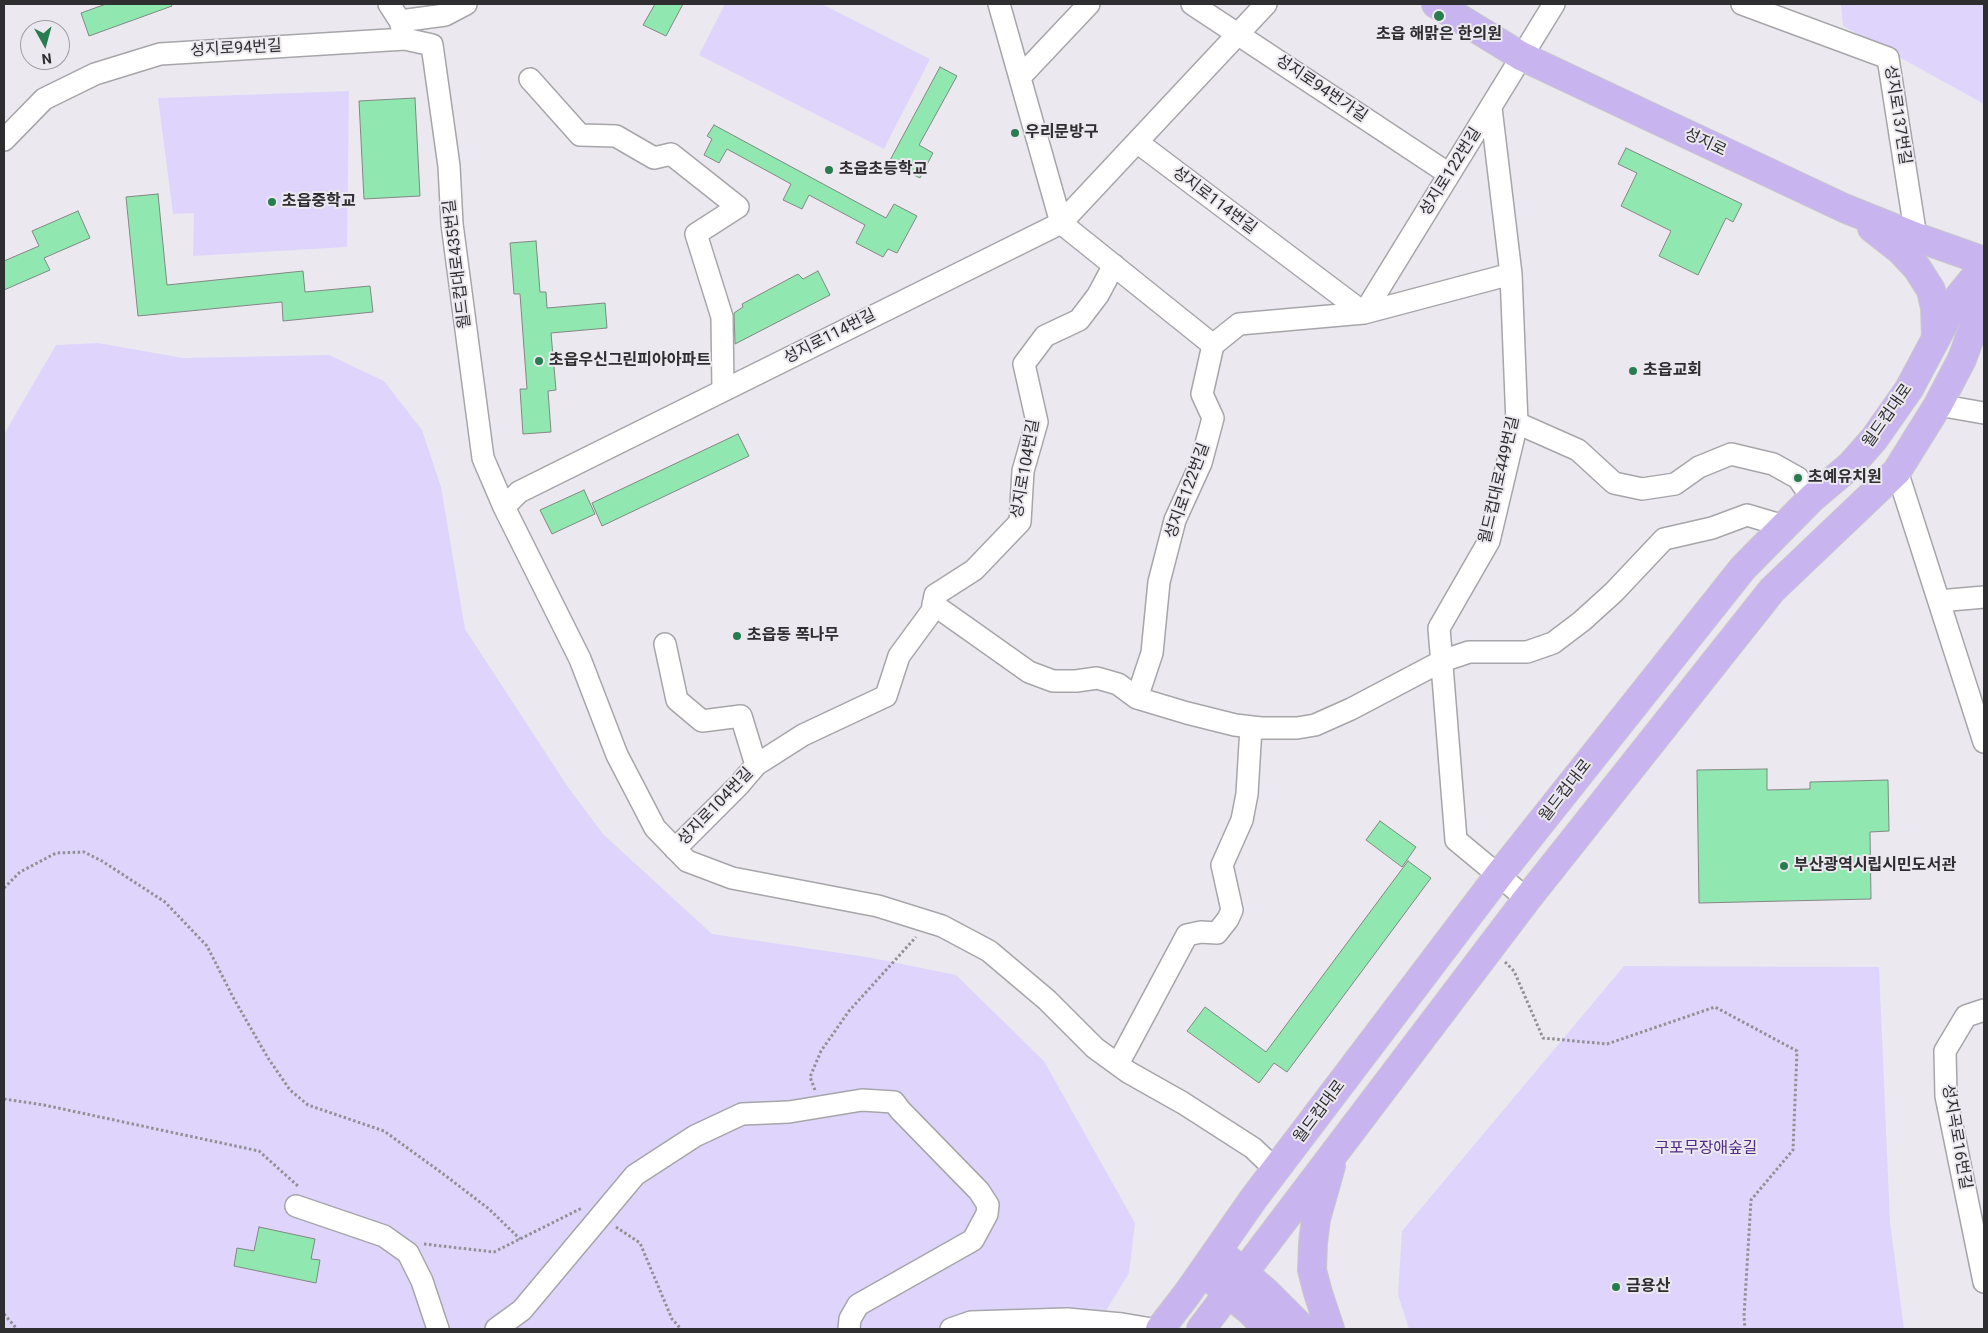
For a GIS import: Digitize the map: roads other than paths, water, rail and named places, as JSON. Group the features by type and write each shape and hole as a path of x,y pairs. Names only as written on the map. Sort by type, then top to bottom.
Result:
{"main road":[{"name":"성지로","path":"1436,4 1522,56 1844,208 1916,237 1984,261"},
{"path":"1844,208 1882,236 1917,268 1931,290 1936,308 1936,337"},
{"name":"월드컵대로","path":"1160,1329 1276,1170 1499,875 1743,568 1812,498 1851,465 1874,440 1909,390 1957,299 1984,266"},
{"path":"1201,1329 1334,1151 1527,899 1772,590 1897,471 1940,401 1962,359 1981,307 1984,284"},
{"path":"1940,401 1973,364 1984,357"},
{"path":"1330,1329 1312,1270 1316,1219 1334,1151"},
{"path":"1210,1261 1236,1282 1303,1329"},
{"path":"1236,1282 1268,1329"}],"street":[{"name":"성지로94번길","path":"4,140 44,99 95,74 160,54 445,15 466,4"},
{"path":"999,4 1021,76 1061,223 1213,345 1239,324 1364,313 1511,274"},
{"path":"1021,76 1089,4"},
{"name":"성지로94번가길","path":"1192,4 1449,174"},
{"name":"성지로114번길","path":"504,507 519,492 1061,223 1266,4"},
{"name":"성지로122번길","path":"1364,313 1554,4"},
{"name":"성지로137번길","path":"1742,4 1888,58 1916,237"},
{"name":"월드컵대로435번길","path":"398,21 432,45 449,166 452,224 483,458 504,507"},
{"path":"530,79 580,135 616,136 654,158 671,154 738,206 696,234 722,317 723,390"},
{"name":"월드컵대로449번길","path":"1491,108 1511,274 1517,423 1489,541 1439,628 1456,840 1527,899"},
{"name":"성지로114번길","path":"1137,142 1364,313"},
{"name":"성지로104번길","path":"675,849 740,785 756,765 803,735 886,696 899,656 932,610 935,595 974,570 1020,522 1023,471 1038,422 1024,364 1045,336 1080,320 1098,295 1114,265"},
{"name":"성지로122번길","path":"1137,698 1152,653 1159,582 1175,520 1201,463 1213,418 1202,394 1213,345"},
{"path":"1940,401 1984,413"},
{"path":"1517,423 1578,450 1614,482 1642,489 1676,484 1699,467 1731,454 1773,464 1798,478 1812,498"},
{"path":"1897,471 1984,742"},
{"path":"504,507 580,659 617,755 656,828 687,861 732,878 878,906 942,926 989,951 1047,1000 1095,1048 1252,1148 1276,1170"},
{"path":"933,604 1028,672 1053,681 1076,681 1097,678 1118,684 1137,698 1187,713 1235,725 1297,728 1315,725 1351,709 1442,661 1469,652 1527,652 1553,643 1608,598 1664,539 1712,528 1747,515 1784,526"},
{"path":"1939,601 1984,597"},
{"name":"성지로104번길","path":"665,644 677,700 702,721 741,716 756,765"},
{"path":"1118,1064 1187,935 1200,932 1217,933 1228,920 1232,910 1222,864 1242,820 1247,794 1252,727"},
{"name":"성지곡로16번길","path":"1984,1010 1966,1016 1945,1051 1946,1096 1984,1282"},
{"path":"496,1329 522,1310 635,1175 695,1136 742,1114 789,1112 862,1100 894,1102 979,1191 988,1206 987,1214 973,1240 858,1305 850,1319 849,1329"},
{"path":"302,1198 384,1236 408,1252 422,1282 438,1329"},
{"path":"951,1329 971,1322 1067,1319 1152,1329"}],"place":[{"name":"초읍 해맑은 한의원","path":"1439,16"},
{"name":"우리문방구","path":"1015,133"},
{"name":"초읍초등학교","path":"829,170"},
{"name":"초읍중학교","path":"272,202"},
{"name":"초읍우신그린피아아파트","path":"539,361"},
{"name":"초읍교회","path":"1633,371"},
{"name":"초예유치원","path":"1798,478"},
{"name":"초읍동 폭나무","path":"737,636"},
{"name":"부산광역시립시민도서관","path":"1784,866"},
{"name":"금용산","path":"1616,1287"}],"park label":[{"name":"구포무장애숲길","path":"1706,1149"}]}
